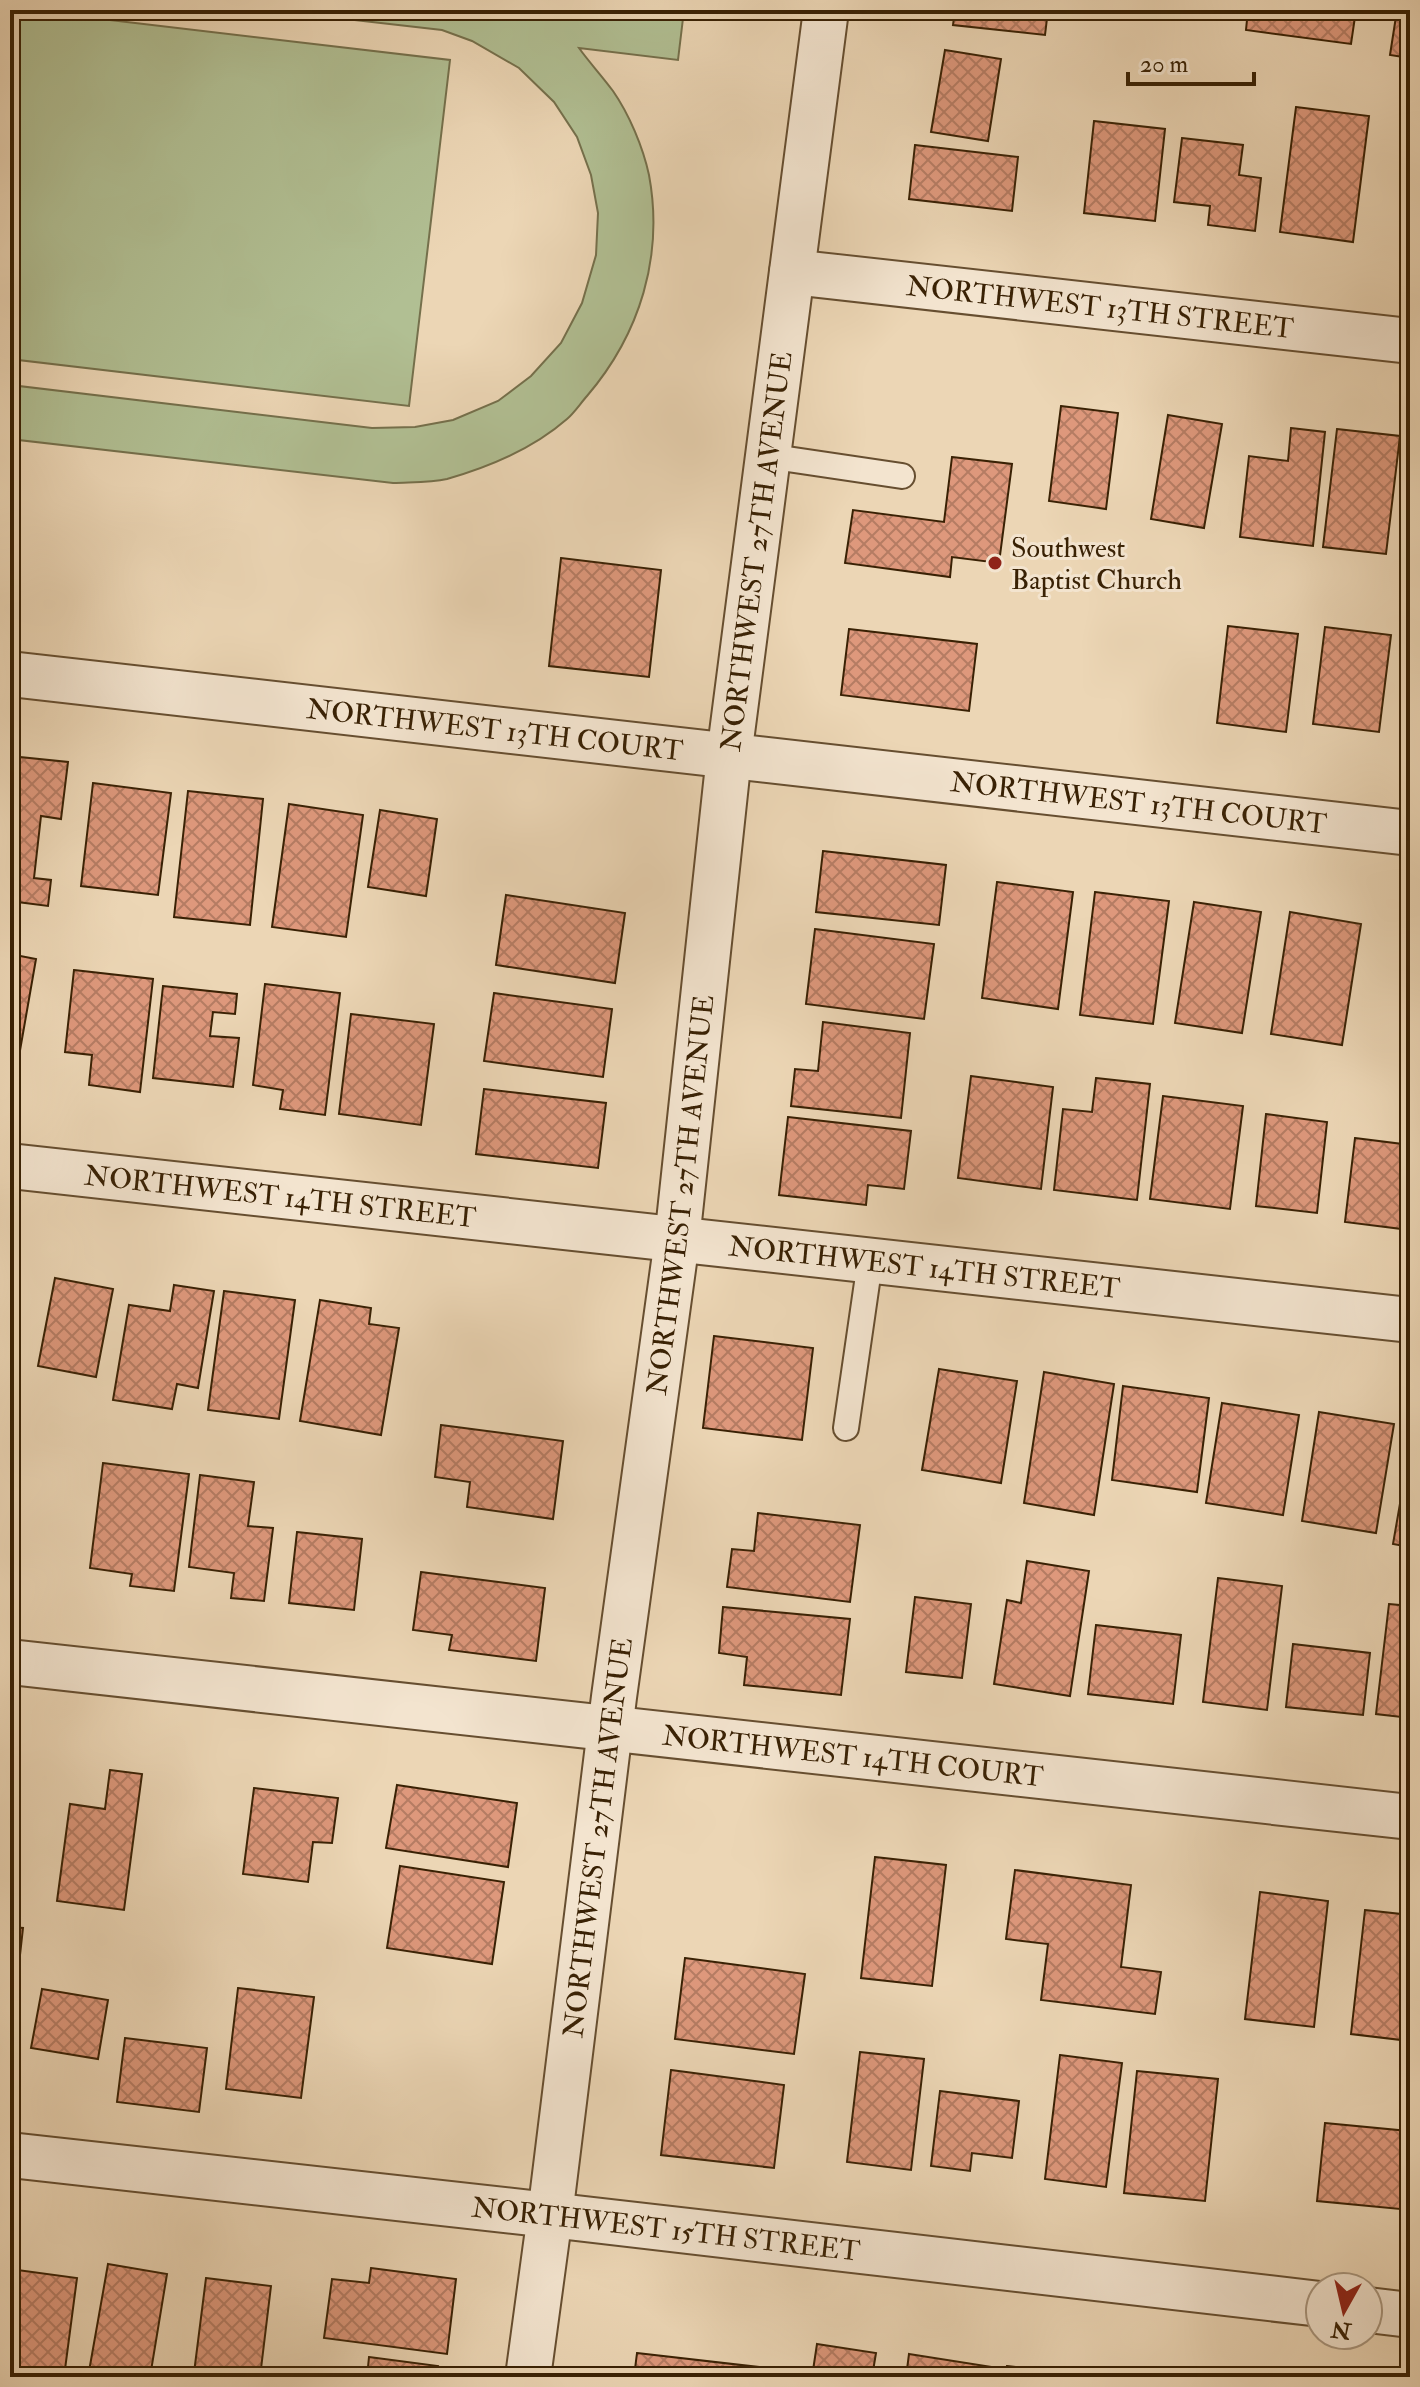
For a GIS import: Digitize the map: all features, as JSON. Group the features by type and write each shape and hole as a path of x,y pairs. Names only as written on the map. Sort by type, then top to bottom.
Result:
{"street":[{"name":"NORTHWEST 27TH AVENUE","path":"528,2377 610,1728 677,1240 729,756 826,10"},
{"name":"NORTHWEST 13TH STREET","path":"792,272 1410,341"},
{"name":"NORTHWEST 13TH COURT","path":"10,674 1410,833"},
{"name":"NORTHWEST 14TH STREET","path":"10,1166 1410,1320"},
{"name":"NORTHWEST 14TH COURT","path":"10,1662 1410,1817"},
{"name":"NORTHWEST 15TH STREET","path":"10,2155 1304,2302"},
{"path":"1384,2312 1410,2315"}],"lane":[{"path":"767,456 902,476"},
{"path":"846,1428 870,1262"}],"green space":[{"path":"10,10 450,60 409,406 10,359"},
{"path":"267,10 684,10 678,60 579,48 619,100 639,142 649,175 653,205 650,264 634,320 605,372 567,419 526,448 447,479 393,483 10,439 10,385 372,428 415,427 453,420 498,401 531,376 561,343 582,303 596,255 598,213 591,175 577,137 554,102 519,68 472,41 442,30"}],"building":[{"path":"955,10 1048,10 1045,35 953,25"},
{"path":"1248,10 1356,10 1351,44 1246,30"},
{"path":"1397,10 1410,10 1410,58 1390,55"},
{"path":"945,50 1001,59 988,141 931,132"},
{"path":"1296,107 1369,116 1353,242 1280,232"},
{"path":"1094,121 1165,129 1155,221 1084,213"},
{"path":"1182,138 1243,145 1239,175 1261,178 1255,231 1208,225 1210,206 1174,202"},
{"path":"915,145 1018,157 1012,211 909,199"},
{"path":"1061,406 1118,413 1106,509 1049,501"},
{"path":"1168,415 1222,424 1204,528 1151,519"},
{"path":"1291,428 1325,432 1313,546 1240,537 1249,456 1288,461"},
{"path":"1337,429 1400,436 1386,554 1323,547"},
{"path":"952,457 1012,464 999,563 952,557 950,577 845,563 853,510 944,522"},
{"path":"561,558 661,570 649,677 549,666"},
{"path":"1228,626 1298,634 1286,732 1217,723"},
{"path":"1325,627 1391,635 1379,732 1313,724"},
{"path":"849,629 977,644 969,711 841,695"},
{"path":"10,756 68,762 61,819 41,816 34,878 51,880 48,906 10,901"},
{"path":"93,783 171,793 158,895 81,886"},
{"path":"188,791 263,799 250,925 174,917"},
{"path":"289,804 363,815 346,937 272,927"},
{"path":"380,810 437,819 426,896 368,887"},
{"path":"823,851 946,865 939,925 816,912"},
{"path":"997,882 1073,892 1058,1009 982,998"},
{"path":"1095,892 1169,901 1153,1024 1080,1015"},
{"path":"506,895 625,913 615,983 496,965"},
{"path":"1194,902 1261,912 1242,1033 1175,1023"},
{"path":"1290,912 1361,924 1342,1045 1271,1034"},
{"path":"815,929 934,944 924,1019 806,1004"},
{"path":"10,954 36,959 15,1079 10,1078"},
{"path":"74,970 153,979 140,1092 89,1085 92,1055 65,1052"},
{"path":"265,984 340,993 325,1115 280,1109 283,1090 253,1085"},
{"path":"163,986 237,994 235,1014 213,1012 210,1036 239,1038 233,1087 153,1078"},
{"path":"494,993 612,1009 603,1077 484,1061"},
{"path":"351,1014 434,1024 421,1125 339,1114"},
{"path":"823,1022 910,1033 901,1118 791,1106 795,1069 818,1071"},
{"path":"971,1076 1053,1087 1041,1189 958,1178"},
{"path":"1096,1078 1150,1084 1137,1200 1054,1190 1063,1109 1092,1112"},
{"path":"484,1089 606,1103 598,1168 476,1154"},
{"path":"1163,1096 1243,1106 1230,1209 1150,1199"},
{"path":"1266,1114 1327,1122 1317,1213 1256,1206"},
{"path":"788,1117 911,1131 904,1189 868,1185 866,1205 779,1195"},
{"path":"1355,1138 1410,1145 1410,1230 1345,1222"},
{"path":"55,1278 113,1289 96,1377 38,1366"},
{"path":"174,1285 214,1291 198,1388 177,1384 172,1409 113,1400 129,1305 170,1311"},
{"path":"224,1291 295,1300 279,1419 208,1410"},
{"path":"320,1300 371,1308 369,1324 399,1328 381,1435 300,1421"},
{"path":"714,1336 813,1348 802,1440 703,1428"},
{"path":"939,1369 1017,1381 1001,1483 922,1470"},
{"path":"1044,1372 1114,1384 1094,1515 1024,1503"},
{"path":"1123,1386 1209,1398 1197,1492 1112,1480"},
{"path":"1222,1403 1299,1415 1283,1515 1206,1503"},
{"path":"1319,1412 1394,1424 1376,1533 1302,1521"},
{"path":"441,1425 563,1441 553,1519 467,1507 470,1482 435,1477"},
{"path":"1410,1446 1410,1547 1393,1544"},
{"path":"103,1463 189,1474 174,1591 130,1586 132,1574 90,1568"},
{"path":"200,1475 254,1482 248,1526 273,1528 264,1601 231,1598 234,1573 189,1567"},
{"path":"758,1513 860,1525 850,1602 727,1587 732,1549 754,1551"},
{"path":"297,1532 362,1539 354,1610 289,1603"},
{"path":"1027,1561 1089,1571 1070,1696 994,1684 1007,1600 1021,1603"},
{"path":"421,1572 545,1588 536,1661 449,1650 452,1635 413,1630"},
{"path":"1218,1578 1282,1586 1267,1710 1203,1702"},
{"path":"915,1597 971,1604 962,1678 906,1672"},
{"path":"1389,1604 1410,1606 1410,1718 1376,1714"},
{"path":"723,1607 850,1619 841,1695 744,1685 747,1657 719,1653"},
{"path":"1096,1625 1181,1635 1173,1704 1088,1694"},
{"path":"1293,1644 1370,1653 1363,1715 1286,1707"},
{"path":"110,1770 142,1774 124,1910 57,1901 70,1804 105,1809"},
{"path":"397,1785 517,1803 508,1867 386,1848"},
{"path":"254,1788 338,1798 332,1843 313,1842 308,1882 243,1874"},
{"path":"875,1857 946,1865 932,1986 861,1978"},
{"path":"400,1866 504,1882 492,1964 387,1948"},
{"path":"1015,1870 1131,1885 1121,1967 1161,1972 1155,2014 1041,2000 1048,1944 1006,1939"},
{"path":"1260,1892 1328,1901 1314,2027 1245,2019"},
{"path":"1365,1910 1410,1915 1410,2041 1351,2034"},
{"path":"10,1927 23,1928 12,2027 10,2027"},
{"path":"685,1958 805,1974 794,2054 675,2039"},
{"path":"238,1988 314,1997 301,2098 226,2089"},
{"path":"42,1989 108,2000 98,2059 31,2048"},
{"path":"125,2038 207,2048 199,2112 117,2102"},
{"path":"860,2052 924,2059 911,2170 847,2162"},
{"path":"1060,2055 1122,2063 1106,2187 1045,2179"},
{"path":"671,2070 784,2085 774,2168 661,2155"},
{"path":"1137,2071 1218,2079 1205,2201 1124,2193"},
{"path":"940,2091 1019,2101 1012,2158 972,2153 970,2171 931,2166"},
{"path":"1325,2123 1408,2131 1400,2209 1317,2201"},
{"path":"108,2264 167,2274 150,2377 88,2377"},
{"path":"371,2268 456,2279 447,2354 324,2338 332,2279 369,2283"},
{"path":"10,2269 77,2278 64,2377 10,2377"},
{"path":"206,2278 271,2286 260,2377 194,2373"},
{"path":"817,2344 876,2353 872,2377 812,2377"},
{"path":"637,2353 776,2369 775,2377 634,2377"},
{"path":"909,2354 992,2367 990,2377 906,2377"},
{"path":"369,2357 438,2366 436,2377 367,2377"},
{"path":"1007,2366 1064,2373 1064,2377 1006,2377"}],"place":[{"name":"Southwest Baptist Church","path":"995,563"}]}
